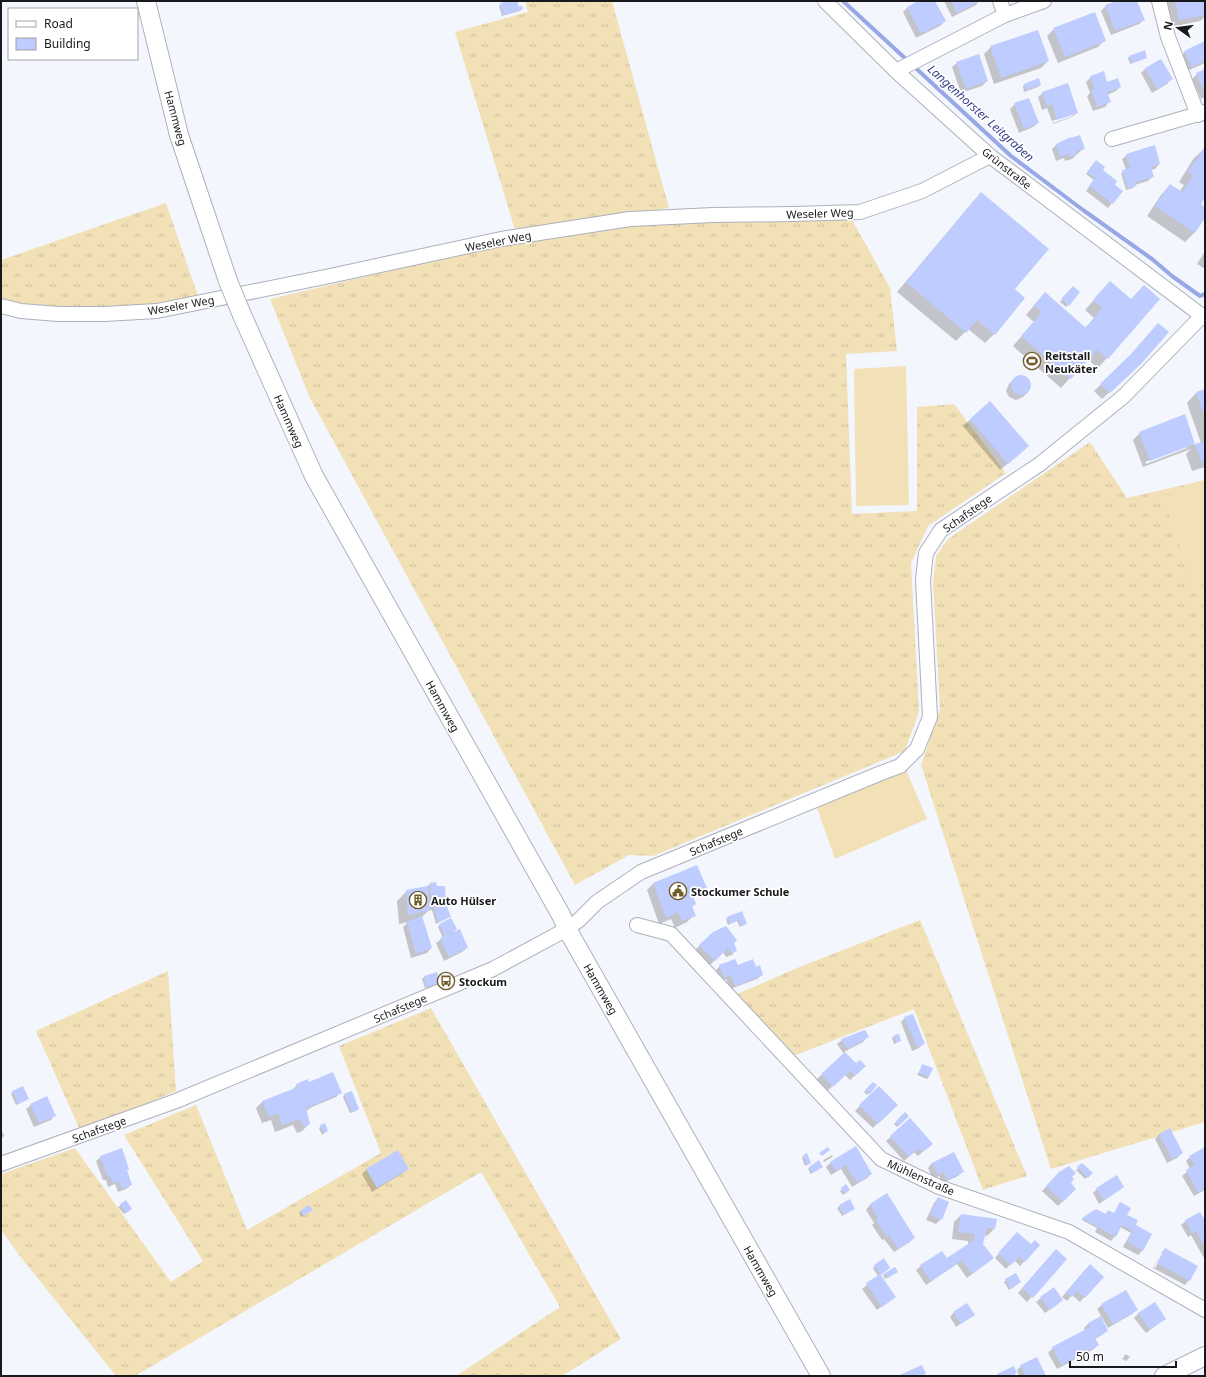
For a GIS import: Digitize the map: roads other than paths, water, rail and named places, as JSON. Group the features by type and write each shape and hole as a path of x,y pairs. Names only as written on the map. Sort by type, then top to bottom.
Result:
{"main road":[{"name":"Hammweg","path":"146,1 179,135 228,281 242,316 314,476 821,1376"},
{"path":"1164,1376 1205,1356"}],"street":[{"name":"Grünstraße","path":"825,1 896,70 990,156 1204,317"},
{"path":"1000,1 1005,15"},
{"path":"896,70 1005,15 1044,1"},
{"path":"1112,139 1202,113 1168,37 1159,1"},
{"name":"Weseler Weg","path":"1,306 21,311 58,314 104,314 157,311 501,239 630,219 713,215 860,212 922,191 990,156"},
{"name":"Schafstege","path":"1,1164 176,1101 493,969 560,915 579,920 597,902 641,872 900,766 917,749 930,716 923,580 926,553 941,530 1040,464 1124,396 1204,317"},
{"name":"Mühlenstraße","path":"637,925 671,934 881,1159 939,1188 1069,1232 1205,1310"}],"waterway":[{"name":"Langenhorster Leitgraben","path":"843,1 1011,156 1200,296 1205,294"}],"place":[{"name":"Reitstall Neukäter","path":"1032,361"},
{"name":"Stockumer Schule","path":"678,891"},
{"name":"Auto Hülser","path":"418,900"},
{"name":"Stockum","path":"446,981"}]}
